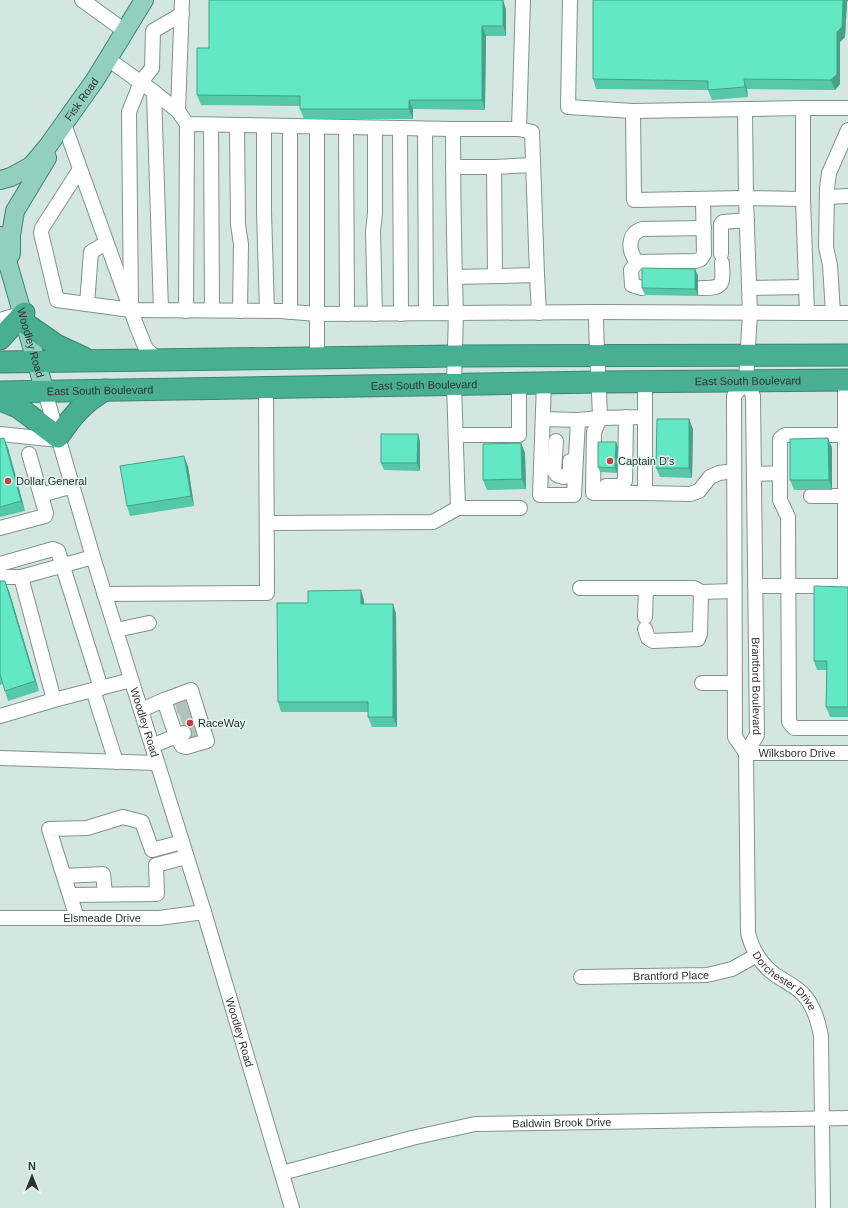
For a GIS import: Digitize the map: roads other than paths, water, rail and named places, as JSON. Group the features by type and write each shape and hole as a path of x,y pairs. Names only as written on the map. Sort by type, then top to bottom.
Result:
{"highway":[{"path":"0,339 25,318 56,345 90,360"},
{"path":"0,362 455,356 848,355"},
{"name":"East South Boulevard","path":"0,392 645,381 846,380"},
{"path":"0,400 18,407 58,438 73,414 87,401 105,390"}],"main road":[{"name":"Fisk Road","path":"0,180 31,166 48,146 108,59 144,0"},
{"path":"10,269 11,235 14,211 46,160 48,146"},
{"path":"0,165 31,166"},
{"name":"Woodley Road","path":"0,236 25,318 45,392"}],"street":[{"path":"82,0 125,31"},
{"path":"519,129 522,0"},
{"path":"570,0 568,107 633,111 848,108"},
{"path":"131,310 130,112 141,82 152,68 153,31 182,7"},
{"path":"178,111 182,7"},
{"path":"108,59 141,82 178,111 187,124 186,310"},
{"path":"154,92 161,310"},
{"path":"803,108 803,199 807,313"},
{"name":"Brantford Boulevard","path":"745,109 750,314 746,380 753,396 757,735 746,753 735,737 734,683 734,396 746,380"},
{"path":"633,111 634,200 746,198 803,199"},
{"path":"64,124 106,243 146,349 159,360"},
{"path":"187,124 400,129 519,129 532,132 539,313"},
{"path":"211,125 212,310"},
{"path":"237,126 238,225 241,244 240,310"},
{"path":"264,126 267,311"},
{"path":"290,127 290,312"},
{"path":"317,127 317,358"},
{"path":"346,128 347,314"},
{"path":"375,128 375,213 373,231 375,314"},
{"path":"400,129 401,314"},
{"path":"425,129 426,313"},
{"path":"453,129 456,313 454,384 458,508"},
{"path":"833,313 830,265 826,247 827,197 829,173 848,130"},
{"path":"453,167 533,166"},
{"path":"494,167 495,276"},
{"path":"80,168 42,228 41,233 57,300 131,310 240,310 317,314 596,312 848,314"},
{"path":"827,197 848,196"},
{"path":"642,288 632,285 632,265 637,262 695,261 701,259 704,254 703,199"},
{"path":"701,288 716,288 721,285 723,281 721,259 721,224 723,222 747,220"},
{"path":"637,262 632,256 630,247 632,235 636,231 642,229 704,228"},
{"path":"87,304 91,252 106,243"},
{"path":"455,277 537,275"},
{"path":"749,288 806,287"},
{"path":"596,312 596,356 599,382 600,418 594,432 593,493 690,494 699,491 710,477 719,473 734,471"},
{"path":"0,320 25,318"},
{"path":"755,586 846,586 846,380"},
{"path":"645,381 645,493"},
{"path":"456,435 519,435 519,383"},
{"path":"544,383 549,419 548,471"},
{"path":"104,594 267,593 266,387"},
{"name":"Woodley Road","path":"45,392 104,594 204,912 292,1208"},
{"path":"574,431 600,418 645,417"},
{"path":"594,470 601,486 623,485 625,481 626,418"},
{"path":"549,419 574,431"},
{"path":"549,419 556,439 540,495 574,495 574,431"},
{"path":"846,427 785,435 780,439 780,500 788,517 789,722 794,728 848,728"},
{"path":"548,471 564,478 570,474 574,431"},
{"path":"0,434 58,438"},
{"path":"0,528 45,516 46,513 29,454"},
{"path":"754,474 780,473"},
{"path":"41,495 73,486"},
{"path":"811,496 845,496"},
{"path":"267,523 433,522 458,508 520,508"},
{"path":"0,564 53,549 58,551 116,762"},
{"path":"0,577 21,577 93,557"},
{"path":"21,577 54,700"},
{"path":"580,588 694,588 700,592 734,591"},
{"path":"646,588 645,623 648,638 653,641 698,639 700,634 700,592"},
{"path":"116,630 149,623"},
{"path":"0,716 131,680"},
{"path":"702,683 734,683"},
{"path":"141,710 184,717 152,746"},
{"name":"Wilksboro Drive","path":"746,753 848,753"},
{"name":"Dorchester Drive","path":"746,753 746,923 750,943 764,966 803,994 814,1011 821,1036 823,1208"},
{"path":"0,758 157,763"},
{"path":"82,918 76,895 64,876 49,829 87,828 123,817 142,822 152,850 182,842"},
{"path":"76,895 157,894 156,865 186,857"},
{"path":"64,876 103,874 105,894"},
{"name":"Elsmeade Drive","path":"0,918 159,918 204,912"},
{"name":"Brantford Place","path":"581,977 707,975 732,969 757,955"},
{"name":"Baldwin Brook Drive","path":"282,1173 412,1138 475,1124 848,1118"}],"tunnel":[{"path":"176,707 187,704"},
{"path":"181,720 191,717"},
{"path":"184,733 195,729"}],"place":[{"name":"Captain D's","path":"610,461"},
{"name":"Dollar General","path":"8,481"},
{"name":"RaceWay","path":"190,723"}]}
